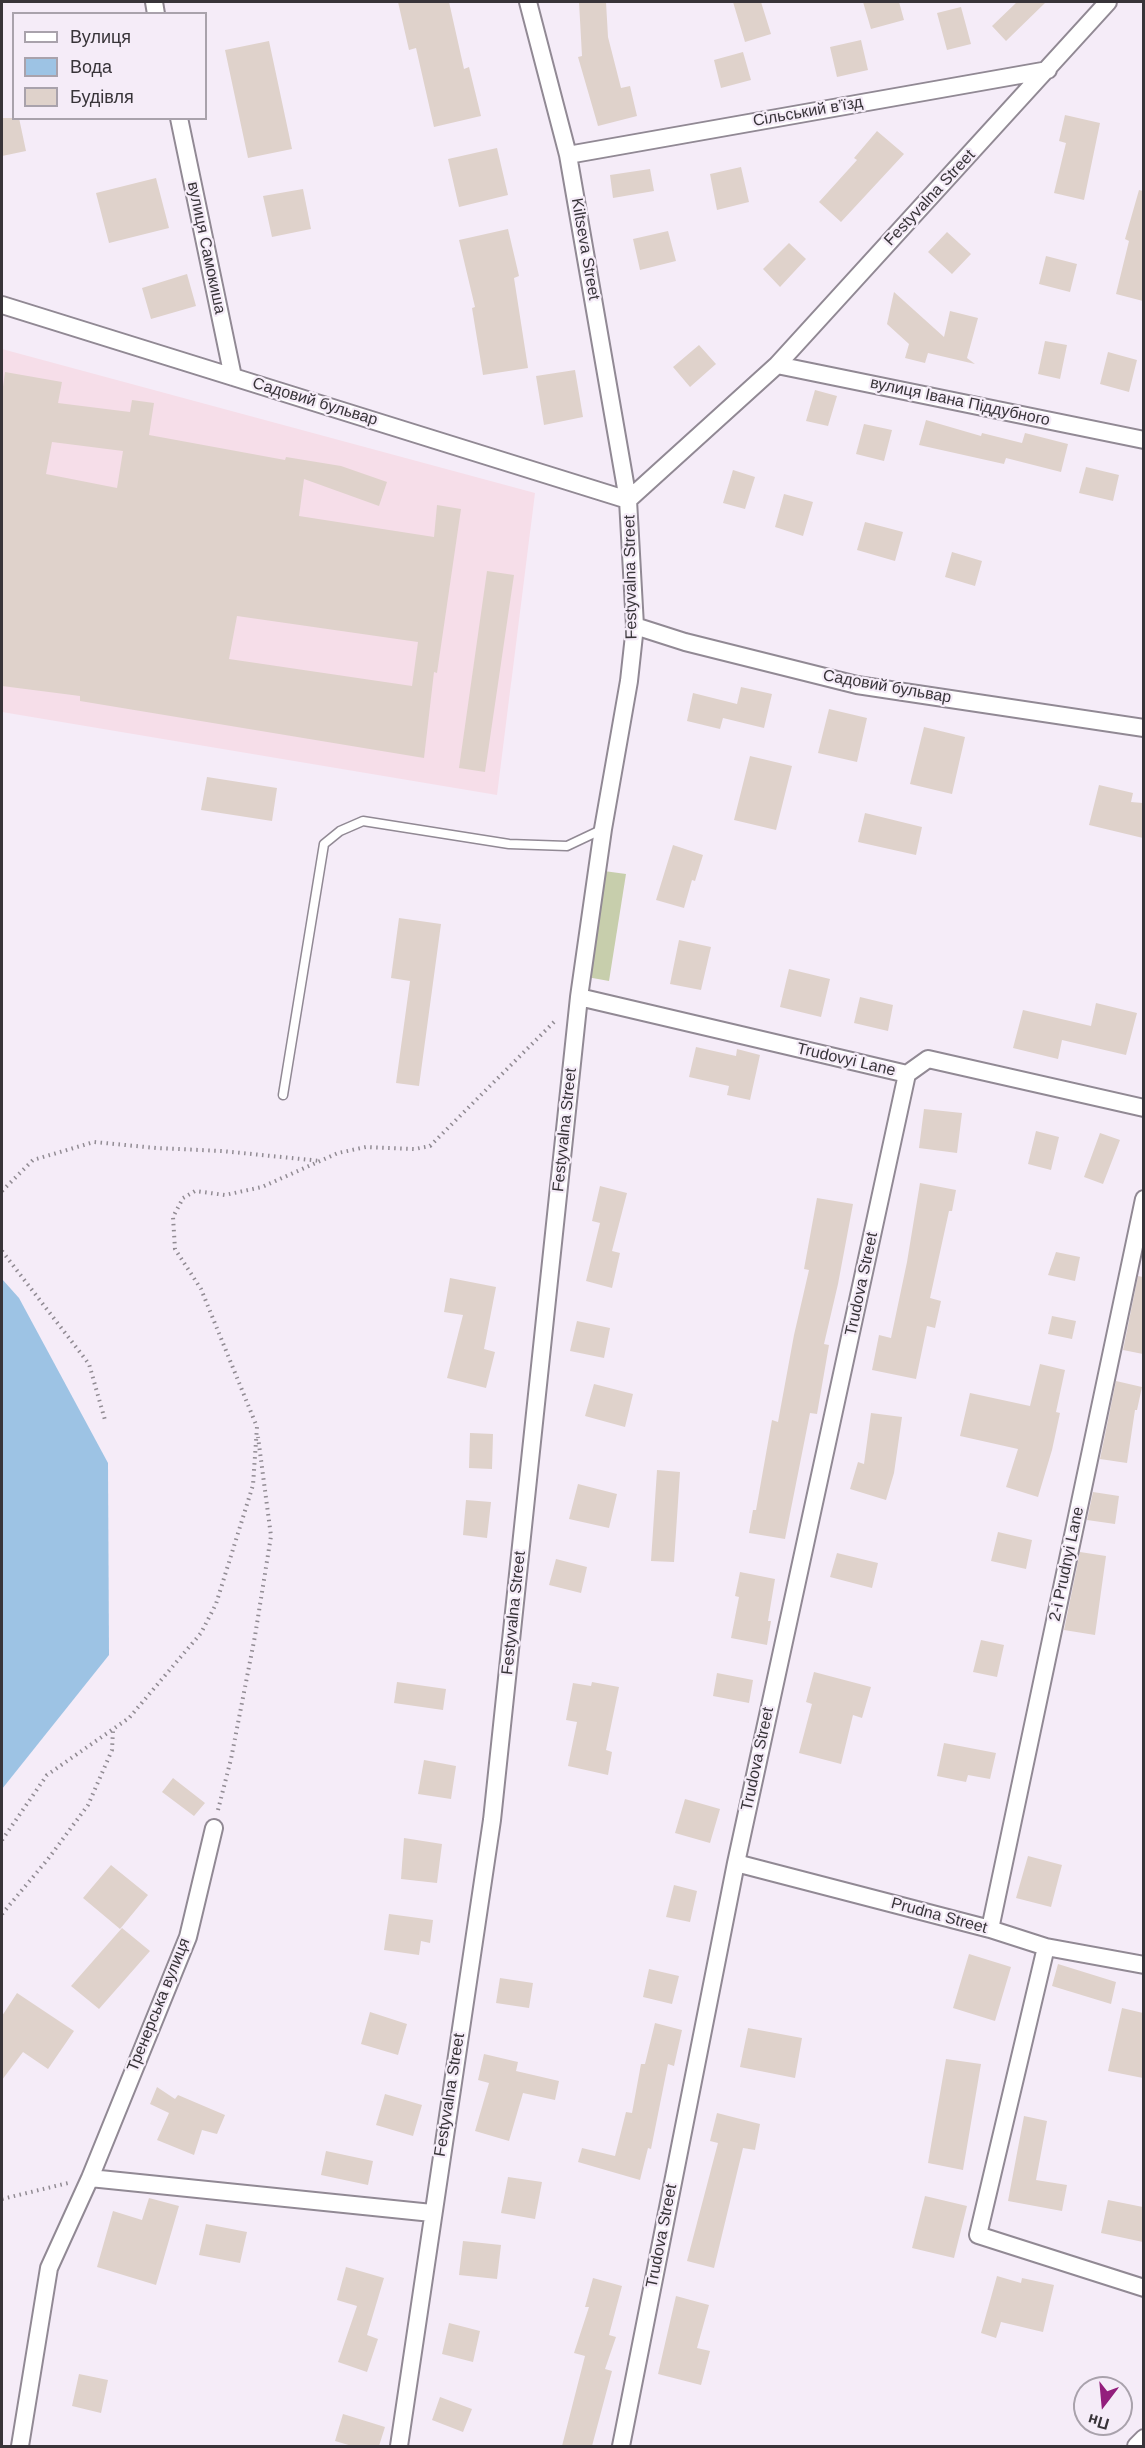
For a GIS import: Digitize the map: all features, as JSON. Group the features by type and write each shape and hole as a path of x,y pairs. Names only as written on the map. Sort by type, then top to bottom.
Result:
{"street":[{"name":"Kiltseva Street","path":"528,2 568,155 628,500"},
{"name":"Festyvalna Street","path":"399,2446 492,1820 579,997 603,829 629,681 634,626 628,500 777,365 1108,2"},
{"name":"Сільський в’їзд","path":"568,155 1048,70"},
{"name":"вулиця Самокиша","path":"178,120 233,377"},
{"name":"Садовий бульвар","path":"2,305 628,500"},
{"name":"вулиця Івана Піддубного","path":"777,365 1143,440"},
{"name":"Садовий бульвар","path":"634,626 685,642 857,685 1143,728"},
{"name":"Trudovyi Lane","path":"579,997 907,1074 928,1059 1143,1108"},
{"name":"Trudova Street","path":"621,2446 736,1863 907,1074"},
{"name":"2-i Prudnyi Lane","path":"990,1929 1143,1199"},
{"name":"Тренерська вулиця","path":"20,2446 49,2268 90,2178 188,1937 214,1828"},
{"name":"Prudna Street","path":"736,1863 990,1929 1046,1947 1143,1965"},
{"path":"1046,1947 978,2235 1143,2288"},
{"path":"90,2178 432,2214"},
{"path":"1136,2446 1143,2438"}],"lane":[{"path":"283,1095 324,844 340,831 363,821 508,844 567,846 603,829"}],"path":[{"path":"214,1828 231,1759 255,1636 271,1536 257,1427 201,1288 174,1249 173,1217 183,1198 195,1191 225,1196 253,1189 338,1153 366,1147 415,1149 430,1146 579,997"},
{"path":"2,1191 33,1160 94,1142 322,1161"},
{"path":"2,1251 89,1364 105,1420"},
{"path":"2,1840 47,1775 129,1718 201,1633 216,1604 253,1485 257,1427"},
{"path":"2,1914 48,1859 88,1805 112,1750 112,1730"},
{"path":"2,2199 90,2178"}],"shaded area":[{"path":"2,349 535,493 497,795 2,712"}],"green space":[{"path":"604,871 626,874 609,981 587,977"}],"water":[{"path":"2,1279 19,1298 108,1463 109,1655 2,1789"}],"building":[{"path":"398,2 449,2 464,69 469,67 481,116 434,127 416,48 409,50"},
{"path":"579,2 606,2 608,37 621,88 630,86 637,116 598,126 578,57 582,56"},
{"path":"733,2 761,2 771,34 745,42"},
{"path":"863,2 899,2 904,20 871,29"},
{"path":"1017,2 1046,2 1006,41 992,26"},
{"path":"961,7 971,44 947,50 937,13"},
{"path":"861,40 868,70 837,77 830,47"},
{"path":"269,41 292,149 248,158 225,50"},
{"path":"743,52 751,80 721,88 714,60"},
{"path":"1065,115 1100,123 1084,200 1054,193 1066,143 1059,141"},
{"path":"2,118 19,120 26,151 2,156"},
{"path":"877,131 904,154 841,222 819,202 857,160 854,158"},
{"path":"497,148 508,195 459,207 448,159"},
{"path":"741,167 749,202 717,210 710,174"},
{"path":"650,169 654,191 613,198 610,175"},
{"path":"156,178 169,228 109,243 96,193"},
{"path":"303,189 311,229 272,237 263,196"},
{"path":"1139,190 1143,191 1143,301 1116,294 1129,241 1125,239"},
{"path":"508,229 519,276 514,278 528,368 483,375 472,308 475,307 459,240"},
{"path":"668,231 676,261 640,270 633,239"},
{"path":"947,232 971,254 952,274 928,252"},
{"path":"789,243 806,259 780,287 763,269"},
{"path":"1046,256 1077,264 1070,292 1039,284"},
{"path":"187,274 196,306 151,319 142,288"},
{"path":"894,292 944,337 950,311 978,318 967,358 975,364 928,353 925,363 905,358 909,344 887,324"},
{"path":"1045,341 1067,345 1060,379 1038,374"},
{"path":"699,345 716,364 690,387 673,367"},
{"path":"1108,352 1137,360 1129,392 1100,384"},
{"path":"575,370 583,417 544,425 536,376"},
{"path":"5,372 62,382 58,403 130,412 132,400 154,403 149,435 285,460 286,457 341,466 387,482 379,506 304,479 299,516 434,537 437,505 461,509 437,673 434,672 424,758 80,701 80,696 2,686 2,394","holes":["52,442 123,451 117,488 46,474","237,616 418,642 412,686 229,659"]},
{"path":"815,390 837,396 828,426 806,421"},
{"path":"926,420 981,436 982,433 1022,443 1025,433 1068,444 1061,472 1006,458 1004,464 919,445"},
{"path":"864,424 892,430 884,461 856,454"},
{"path":"1086,467 1119,475 1113,501 1079,493"},
{"path":"733,470 755,477 745,509 723,503"},
{"path":"784,494 813,502 803,536 775,527"},
{"path":"865,522 903,532 895,561 857,550"},
{"path":"952,552 982,561 975,586 945,577"},
{"path":"487,571 514,575 485,772 459,768"},
{"path":"741,687 772,694 764,728 723,718 720,729 687,721 693,693 737,704"},
{"path":"829,709 867,718 857,762 818,753"},
{"path":"924,727 965,737 952,794 910,784"},
{"path":"750,756 792,766 776,830 734,820"},
{"path":"207,777 277,788 272,821 201,810"},
{"path":"1099,785 1133,793 1131,802 1143,803 1143,838 1089,825"},
{"path":"865,813 922,827 916,855 858,842"},
{"path":"673,845 703,855 695,881 692,880 684,908 656,900"},
{"path":"399,918 441,924 419,1086 396,1083 410,981 391,978"},
{"path":"679,940 711,947 701,990 670,984"},
{"path":"789,969 830,979 821,1017 780,1007"},
{"path":"860,997 893,1005 888,1031 854,1023"},
{"path":"1096,1003 1137,1013 1126,1055 1062,1040 1058,1059 1013,1048 1023,1010 1091,1026"},
{"path":"696,1047 736,1056 737,1049 760,1055 750,1100 727,1095 729,1086 689,1077"},
{"path":"924,1109 962,1113 957,1153 919,1148"},
{"path":"1036,1131 1059,1137 1051,1170 1028,1164"},
{"path":"1100,1133 1120,1140 1103,1184 1084,1177"},
{"path":"920,1183 956,1190 952,1211 949,1211 930,1298 941,1301 935,1328 927,1326 916,1379 872,1370 879,1335 891,1338"},
{"path":"600,1186 627,1193 612,1251 620,1253 612,1288 586,1281 600,1223 592,1221"},
{"path":"817,1198 853,1204 824,1344 829,1345 817,1414 810,1413 785,1539 749,1533 753,1510 756,1510 772,1420 778,1422 809,1270 804,1269"},
{"path":"1056,1252 1080,1257 1075,1281 1048,1275"},
{"path":"1138,1276 1143,1277 1143,1354 1123,1350"},
{"path":"450,1278 496,1287 484,1349 495,1352 486,1388 447,1378 463,1315 444,1312"},
{"path":"1052,1316 1076,1321 1072,1339 1048,1334"},
{"path":"577,1321 610,1328 604,1358 570,1351"},
{"path":"1040,1364 1065,1370 1056,1412 1060,1413 1038,1497 1006,1487 1018,1449 960,1436 970,1393 1030,1406"},
{"path":"1116,1381 1142,1387 1137,1410 1135,1410 1127,1463 1100,1459"},
{"path":"594,1384 633,1394 625,1427 585,1416"},
{"path":"871,1413 902,1417 894,1473 886,1500 850,1489 858,1462 864,1464"},
{"path":"470,1433 493,1434 492,1469 469,1468"},
{"path":"657,1470 680,1472 674,1562 651,1561"},
{"path":"578,1484 617,1494 609,1528 569,1519"},
{"path":"1093,1492 1119,1496 1115,1524 1087,1520"},
{"path":"466,1500 491,1502 487,1538 463,1535"},
{"path":"998,1532 1032,1540 1026,1569 991,1561"},
{"path":"1080,1552 1106,1556 1095,1635 1064,1630"},
{"path":"837,1553 878,1563 872,1588 830,1577"},
{"path":"556,1559 587,1567 581,1593 549,1585"},
{"path":"740,1572 775,1579 768,1621 771,1621 767,1645 731,1638 739,1597 735,1596"},
{"path":"981,1640 1004,1645 997,1677 973,1672"},
{"path":"814,1672 871,1687 862,1718 853,1715 841,1764 799,1753 812,1704 806,1702"},
{"path":"717,1673 753,1680 749,1703 713,1696"},
{"path":"397,1682 446,1689 443,1710 394,1703"},
{"path":"592,1682 619,1687 606,1750 612,1752 608,1775 568,1766 577,1722 566,1720 573,1683 591,1686"},
{"path":"944,1743 996,1753 990,1779 968,1775 966,1782 937,1776"},
{"path":"424,1760 456,1766 451,1799 418,1794"},
{"path":"173,1778 205,1803 194,1816 162,1792"},
{"path":"685,1799 720,1809 710,1843 675,1833"},
{"path":"404,1838 442,1844 437,1883 401,1879"},
{"path":"1028,1856 1062,1865 1051,1907 1016,1898"},
{"path":"111,1865 148,1895 120,1929 83,1898"},
{"path":"674,1885 697,1891 690,1922 666,1917"},
{"path":"389,1914 433,1920 430,1943 421,1941 419,1955 384,1950"},
{"path":"122,1928 150,1951 99,2009 71,1986"},
{"path":"969,1954 1011,1967 995,2021 953,2008"},
{"path":"1058,1964 1116,1982 1111,2004 1052,1986"},
{"path":"649,1969 679,1976 672,2004 643,1997"},
{"path":"500,1978 533,1983 529,2008 496,2003"},
{"path":"17,1993 74,2031 48,2069 23,2052 2,2080 2,2016"},
{"path":"1122,2008 1143,2013 1143,2078 1108,2071"},
{"path":"370,2012 407,2024 398,2055 361,2044"},
{"path":"655,2023 682,2030 674,2066 668,2064 651,2149 648,2148 640,2180 578,2162 582,2148 615,2156 626,2112 632,2113 641,2064 645,2064"},
{"path":"748,2028 802,2038 795,2078 740,2067"},
{"path":"484,2054 518,2062 516,2071 559,2081 555,2100 523,2093 509,2141 475,2131 489,2083 478,2080"},
{"path":"946,2059 981,2064 963,2170 928,2163"},
{"path":"157,2087 175,2099 178,2095 225,2115 217,2134 202,2130 194,2155 157,2140 169,2113 150,2104"},
{"path":"385,2094 422,2105 413,2136 376,2125"},
{"path":"717,2113 760,2124 755,2150 743,2148 714,2268 687,2261 718,2143 710,2141"},
{"path":"1024,2116 1047,2121 1036,2180 1067,2185 1062,2211 1008,2201"},
{"path":"326,2151 373,2161 368,2185 321,2175"},
{"path":"508,2177 542,2182 535,2219 501,2213"},
{"path":"925,2196 967,2206 954,2258 912,2248"},
{"path":"149,2198 179,2206 156,2285 97,2267 113,2211 142,2220"},
{"path":"1108,2200 1143,2207 1143,2242 1101,2233"},
{"path":"206,2224 247,2232 240,2263 199,2255"},
{"path":"463,2241 501,2245 497,2279 459,2275"},
{"path":"346,2267 384,2278 367,2335 378,2339 367,2372 338,2362 357,2306 337,2300"},
{"path":"997,2276 1021,2283 1022,2278 1054,2285 1043,2332 1001,2322 996,2338 981,2333"},
{"path":"593,2278 622,2286 609,2335 616,2337 605,2369 612,2371 592,2446 562,2446 585,2356 574,2353 589,2307 585,2307"},
{"path":"676,2296 709,2305 697,2348 710,2351 701,2385 658,2374"},
{"path":"449,2323 480,2331 473,2362 442,2354"},
{"path":"79,2374 108,2380 101,2413 72,2406"},
{"path":"440,2397 472,2409 463,2432 432,2420"},
{"path":"343,2414 385,2427 379,2446 352,2446 335,2441"}]}
